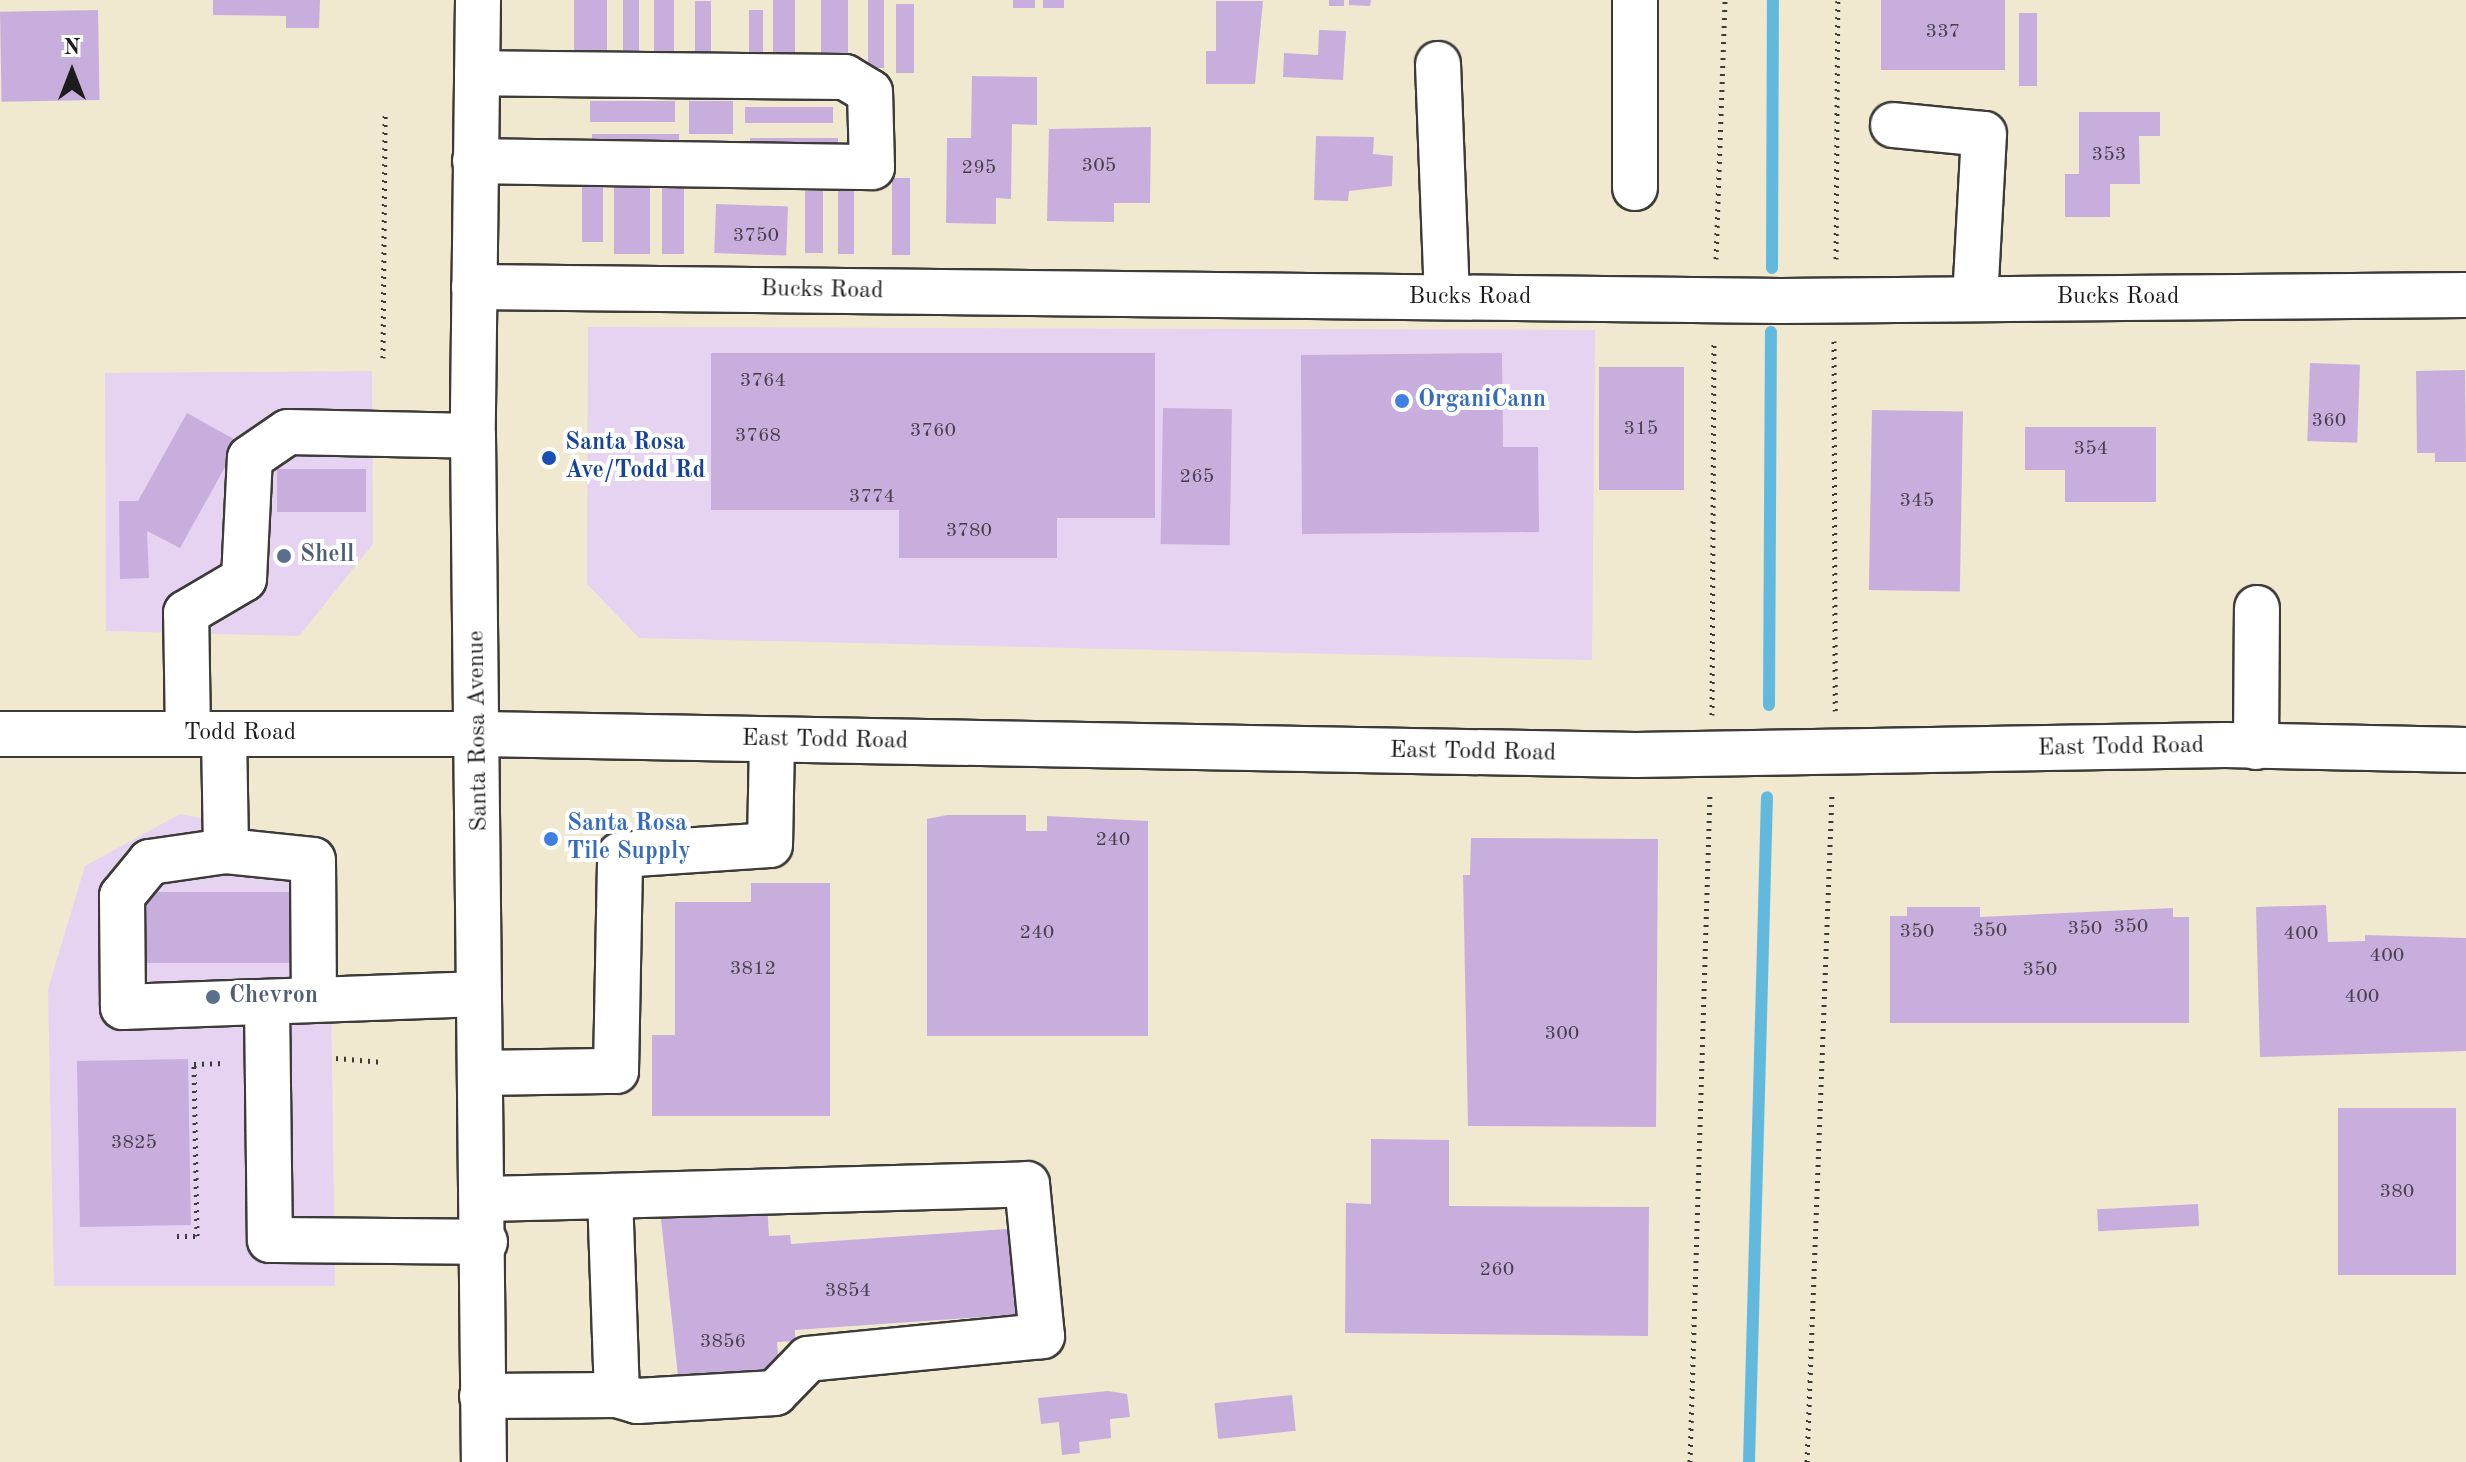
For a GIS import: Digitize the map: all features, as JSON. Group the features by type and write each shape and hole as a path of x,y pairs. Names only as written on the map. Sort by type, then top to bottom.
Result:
{"street":[{"name":"Santa Rosa Avenue","path":"478,0 473,436 480,734 479,994 484,1073 484,1462"},
{"path":"1635,0 1635,188"},
{"path":"1438,64 1447,297"},
{"path":"475,161 872,167 870,92 845,77 477,73"},
{"path":"1893,125 1984,134 1975,299"},
{"name":"Bucks Road","path":"474,287 1714,300 2466,295"},
{"path":"226,851 186,613 244,579 250,458 288,432 473,436"},
{"path":"2256,747 2257,608"},
{"name":"Todd Road","path":"0,734 480,734"},
{"name":"East Todd Road","path":"480,734 1711,754 2256,747 2466,750"},
{"path":"484,1073 616,1071 620,855 770,845 772,741"},
{"path":"314,996 313,860 226,851 150,862 122,896 123,1007 267,1004 314,996 479,994"},
{"path":"267,1004 270,1240 485,1220 610,1196 1027,1184 1042,1336 808,1359 775,1393 637,1401 617,1395 482,1396"},
{"path":"610,1196 617,1395"}],"path":[{"path":"1690,1462 1711,754 1714,300 1725,0"},
{"path":"1807,1462 1835,753 1838,0"},
{"path":"383,358 385,115"},
{"path":"336,1058 383,1062"},
{"path":"177,1236 197,1236 194,1064 231,1062"}],"shaded area":[{"path":"588,327 1595,330 1592,660 639,638 587,584"},
{"path":"372,371 373,544 299,636 106,631 105,373"},
{"path":"180,814 329,843 335,1286 54,1286 48,989 85,866"}],"building":[{"path":"213,0 320,0 319,28 286,28 286,16 213,15"},
{"path":"574,0 607,0 607,67 574,67"},
{"path":"623,0 639,0 639,65 623,65"},
{"path":"654,0 674,0 674,66 654,66"},
{"path":"773,0 795,0 795,63 773,63"},
{"path":"821,0 848,0 848,66 821,66"},
{"path":"868,0 884,0 884,68 868,68"},
{"path":"1013,0 1035,0 1035,8 1013,8"},
{"path":"1043,0 1064,0 1064,8 1043,8"},
{"path":"1329,0 1344,0 1344,6 1329,6"},
{"path":"1349,0 1371,0 1370,6 1349,5"},
{"path":"1881,0 2005,0 2005,70 1881,70"},
{"path":"695,1 711,1 711,63 695,63"},
{"path":"1216,1 1263,1 1255,84 1206,84 1206,51 1216,51"},
{"path":"896,4 914,4 914,73 896,73"},
{"path":"98,10 100,100 2,102 0,12"},
{"path":"749,10 763,10 763,66 749,66"},
{"path":"2019,13 2037,13 2037,86 2019,86"},
{"path":"1319,30 1346,31 1343,80 1283,77 1284,53 1318,55"},
{"path":"972,76 1037,77 1037,125 1012,124 1011,199 996,198 996,224 946,223 947,138 971,138"},
{"path":"590,101 675,101 675,122 590,122"},
{"path":"689,101 733,101 733,134 689,134"},
{"path":"745,107 833,107 833,123 745,123"},
{"path":"2079,112 2160,112 2160,136 2139,136 2140,184 2110,184 2110,217 2065,217 2065,174 2079,174"},
{"path":"1151,127 1150,203 1114,203 1114,222 1047,221 1049,129"},
{"path":"592,134 679,134 679,153 592,153"},
{"path":"1316,136 1374,137 1373,154 1393,156 1392,186 1349,191 1348,201 1314,200"},
{"path":"750,138 838,138 838,156 750,156"},
{"path":"892,178 910,178 910,255 892,255"},
{"path":"582,182 603,182 603,242 582,242"},
{"path":"614,182 650,182 650,254 614,254"},
{"path":"662,187 684,187 684,254 662,254"},
{"path":"838,188 854,188 854,254 838,254"},
{"path":"805,191 823,191 823,253 805,253"},
{"path":"716,204 788,207 786,255 714,253"},
{"path":"711,353 1155,353 1155,518 1057,518 1057,558 899,558 899,510 711,510"},
{"name":"OrganiCann","path":"1502,353 1503,447 1538,447 1539,532 1302,534 1301,355"},
{"path":"2310,363 2360,365 2357,443 2307,441"},
{"path":"1599,367 1684,367 1684,490 1599,490"},
{"path":"2465,370 2466,462 2435,462 2435,453 2417,453 2416,371"},
{"path":"1163,408 1232,409 1230,545 1161,544"},
{"path":"1872,410 1963,412 1960,592 1869,590"},
{"path":"187,413 239,442 180,548 147,531 149,578 120,579 119,501 138,501"},
{"path":"2025,427 2156,427 2156,502 2065,502 2065,470 2025,470"},
{"path":"277,469 366,469 366,512 277,512"},
{"path":"947,815 1026,815 1026,831 1047,831 1047,816 1148,821 1148,1036 927,1036 927,819"},
{"path":"1471,838 1658,839 1656,1127 1468,1126 1463,875 1470,875"},
{"path":"751,883 830,883 830,1116 652,1116 652,1035 675,1035 675,902 751,902"},
{"path":"142,892 294,892 294,963 142,963"},
{"path":"2326,905 2328,942 2365,941 2365,935 2466,938 2466,1051 2260,1057 2256,907"},
{"path":"1907,907 1980,907 1980,917 2173,908 2173,917 2189,917 2189,1023 1890,1023 1890,916 1907,916"},
{"path":"188,1059 191,1225 80,1227 77,1061"},
{"path":"2338,1108 2456,1108 2456,1275 2338,1275"},
{"path":"1371,1139 1449,1140 1449,1206 1649,1207 1648,1336 1345,1333 1346,1203 1371,1204"},
{"path":"767,1203 769,1236 790,1235 791,1244 1020,1228 1025,1314 795,1330 795,1341 777,1342 780,1378 679,1385 660,1210"},
{"path":"2198,1204 2199,1226 2098,1231 2097,1209"},
{"path":"1108,1391 1127,1394 1130,1417 1110,1419 1111,1438 1079,1442 1080,1453 1062,1455 1059,1422 1041,1424 1038,1398"},
{"path":"1292,1395 1296,1431 1218,1439 1214,1403"}],"waterway":[{"path":"1772,268 1773,0"},
{"path":"1769,705 1771,332"},
{"path":"1749,1462 1767,797"}],"place":[{"name":"OrganiCann","path":"1402,401"},
{"name":"Santa Rosa Ave/Todd Rd","path":"549,458"},
{"name":"Shell","path":"284,556"},
{"name":"Santa Rosa Tile Supply","path":"551,839"},
{"name":"Chevron","path":"213,997"}]}
